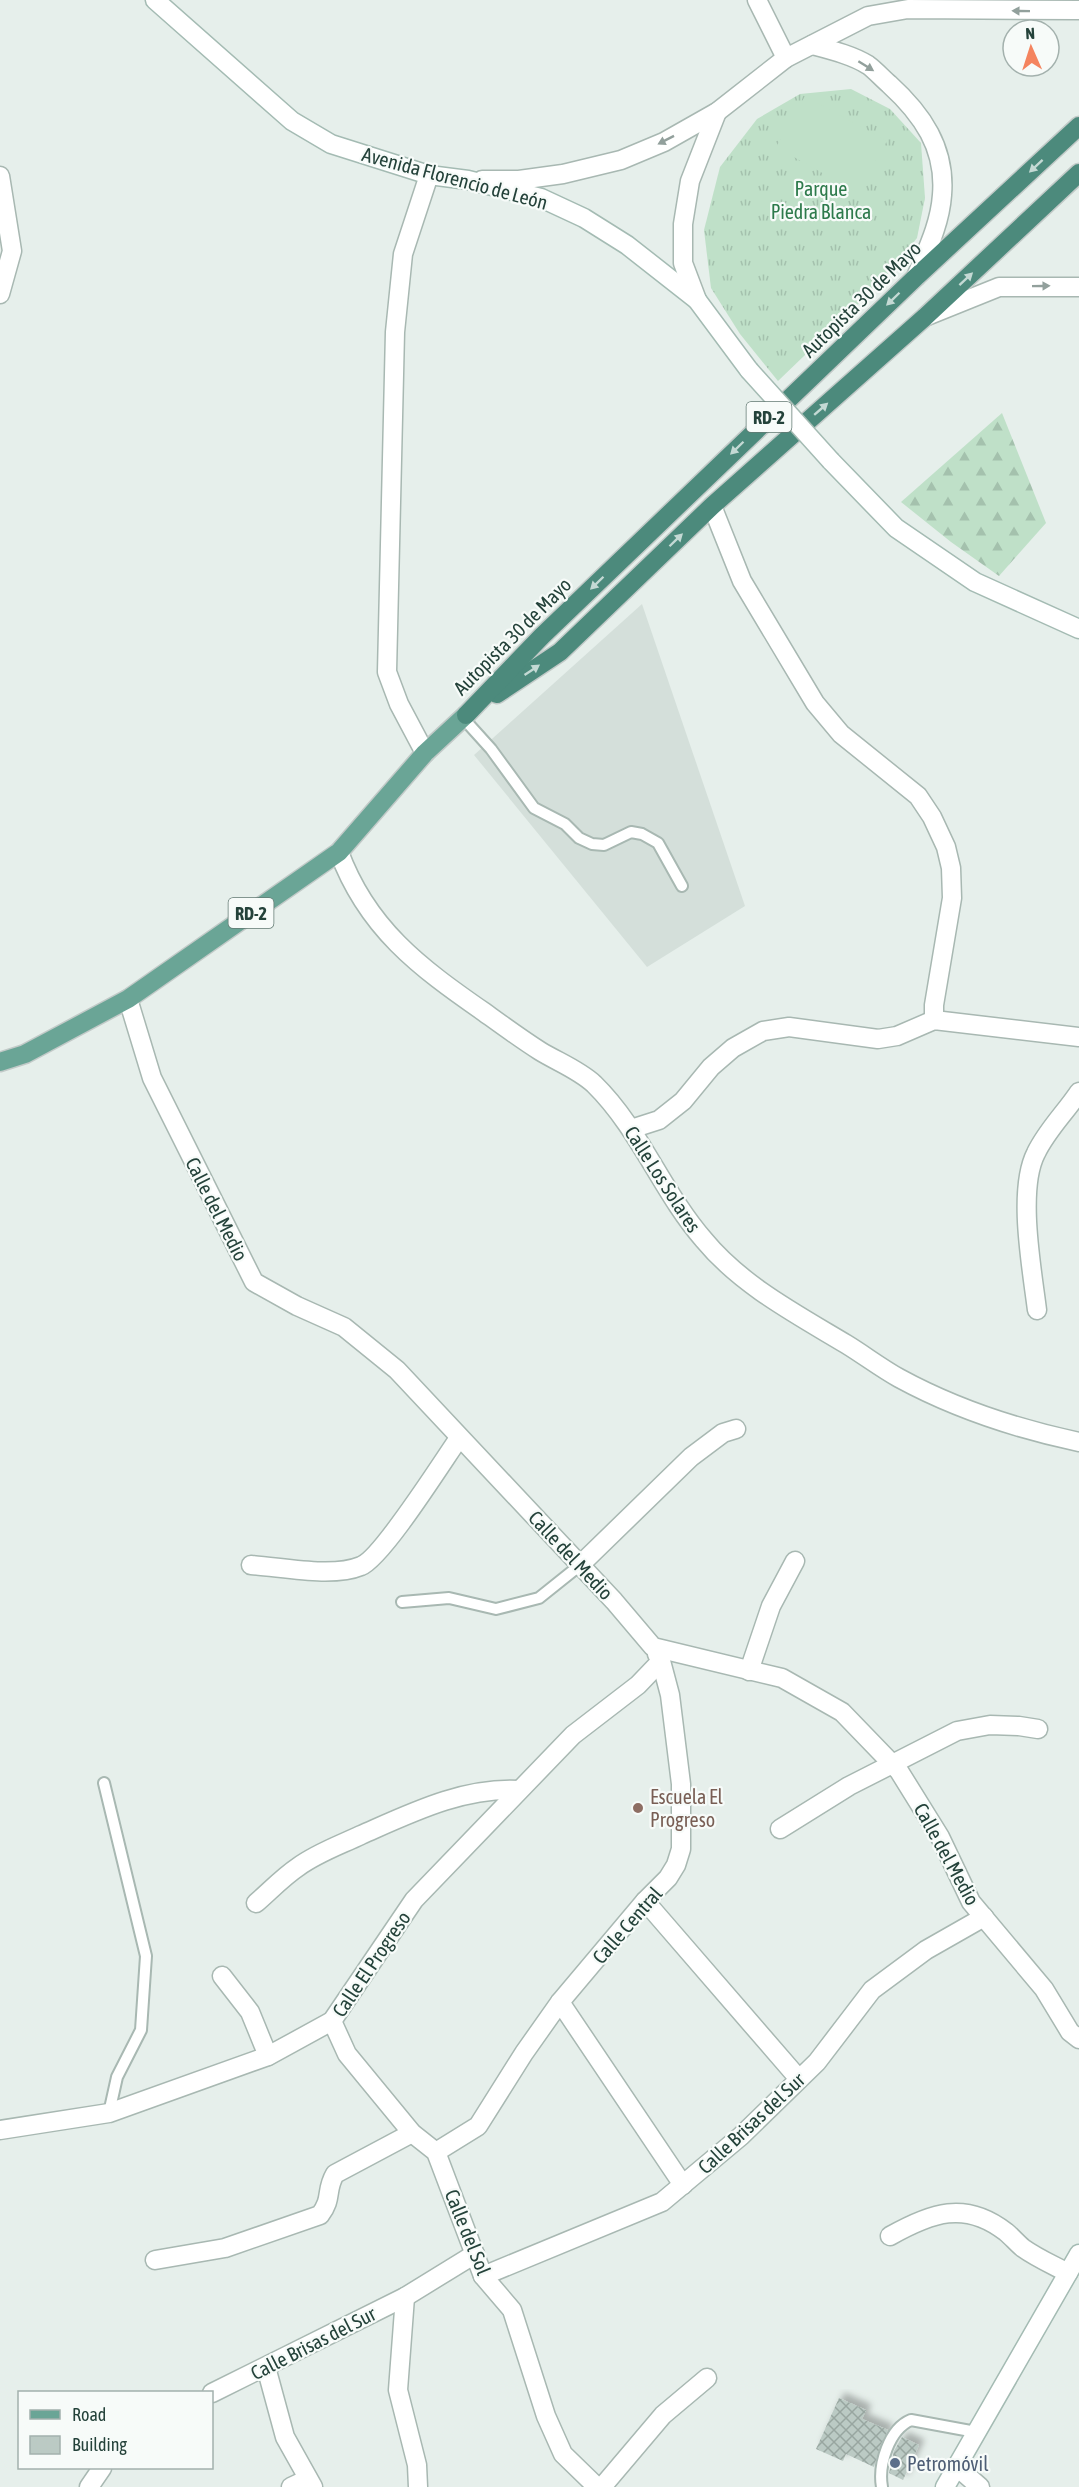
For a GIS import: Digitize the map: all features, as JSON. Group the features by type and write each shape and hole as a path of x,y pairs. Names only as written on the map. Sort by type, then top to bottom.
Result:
{"highway":[{"name":"Autopista 30 de Mayo","path":"464,716 543,636 916,277 1079,126"},
{"name":"Autopista 30 de Mayo","path":"464,716 560,652 712,506 925,317 1079,172"}],"main road":[{"name":"RD-2","path":"0,1062 25,1054 128,999 339,852 425,753 464,716"}],"street":[{"name":"Avenida Florencio de León","path":"154,0 292,121 331,144 429,175 468,180 541,198 584,218 627,245 697,300 749,370 896,528 975,582 1079,629"},
{"path":"757,0 786,58"},
{"path":"468,180 519,180 563,174 621,160 664,142 717,112 786,58 888,6 908,9 1052,6 1079,10"},
{"path":"812,45 840,52 868,66 902,96 928,127 940,157 942,194 936,229 916,277"},
{"path":"697,300 682,263 683,224 690,181 717,112"},
{"path":"425,753 399,704 387,672 395,332 403,254 429,175"},
{"path":"0,176 12,251 0,294"},
{"path":"925,317 999,287 1079,287"},
{"path":"712,506 742,581 815,703 841,734 918,796 932,817 946,847 951,868 952,898 934,1005 934,1020"},
{"name":"Calle Los Solares","path":"339,852 365,906 423,969 541,1051 593,1083 632,1129 670,1196 702,1239 723,1262 803,1320 899,1378 947,1401 1012,1424 1079,1442"},
{"name":"Calle del Medio","path":"128,999 152,1078 254,1282 297,1306 344,1327 397,1370 614,1601 657,1654 782,1678 842,1712 892,1763 940,1837 971,1902 1044,1989 1070,2032 1079,2039"},
{"path":"632,1129 659,1120 683,1101 711,1067 733,1048 763,1031 789,1027 878,1039 897,1036 934,1020 1079,1037"},
{"path":"1038,1310 1027,1216 1028,1181 1035,1154 1054,1124 1079,1092"},
{"path":"579,1566 691,1457 723,1433 736,1429"},
{"path":"251,1565 328,1571 363,1566 377,1553 413,1506 459,1438"},
{"path":"749,1671 771,1606 795,1561"},
{"name":"Calle El Progreso","path":"0,2130 109,2113 268,2056 332,2021 414,1900 573,1735 638,1685 657,1654"},
{"name":"Calle Central","path":"436,2152 478,2126 524,2053 560,2002 645,1901 668,1878 676,1865 681,1849 681,1784 670,1695 657,1654"},
{"path":"780,1829 849,1786 957,1731 990,1725 1038,1729"},
{"path":"256,1903 299,1866 336,1846 410,1813 456,1797 494,1789 519,1790"},
{"path":"645,1901 799,2079"},
{"name":"Calle Brisas del Sur","path":"483,2276 662,2202 741,2136 817,2062 872,1990 927,1950 984,1917"},
{"path":"222,1976 250,2012 268,2056"},
{"path":"560,2002 683,2185"},
{"path":"332,2021 347,2054 412,2133 436,2152"},
{"path":"155,2260 225,2248 320,2215 328,2204 328,2185 335,2174 412,2133"},
{"name":"Calle del Sol","path":"436,2152 483,2276 512,2310 546,2416 563,2454 597,2487"},
{"path":"890,2236 920,2219 941,2213 964,2213 984,2218 1006,2232 1022,2247 1068,2273"},
{"name":"Calle Brisas del Sur","path":"213,2393 405,2297 475,2253"},
{"path":"945,2487 1079,2254"},
{"path":"405,2297 398,2390 417,2465 418,2487"},
{"path":"266,2367 285,2437 311,2483 291,2487"},
{"path":"602,2487 663,2415 707,2378"},
{"path":"956,2466 980,2487"},
{"path":"88,2487 101,2469"}],"lane":[{"path":"464,716 534,808 565,824 579,838 592,844 604,845 631,832 642,834 658,843 682,886"},
{"path":"402,1602 449,1598 496,1609 539,1598 579,1566"},
{"path":"104,1783 146,1956 141,2030 117,2077 109,2113"},
{"path":"882,2487 882,2465 896,2431 902,2424 911,2420 976,2432"}],"shaded area":[{"path":"642,604 745,906 647,967 474,755"}],"green space":[{"name":"Parque Piedra Blanca","path":"851,89 890,109 921,143 925,198 917,238 885,278 778,381 740,334 711,288 704,230 720,167 757,119 800,94"},
{"path":"805,96 887,141 858,193 776,147"},
{"path":"1002,413 1046,523 999,576 901,502"}],"building":[{"path":"839,2398 866,2410 862,2419 888,2430 880,2446 874,2467 846,2454 843,2461 816,2449"},
{"path":"902,2437 919,2445 903,2480 889,2473 894,2451"}],"place":[{"name":"Escuela El Progreso","path":"638,1808"},
{"name":"Petromóvil","path":"895,2463"}]}
